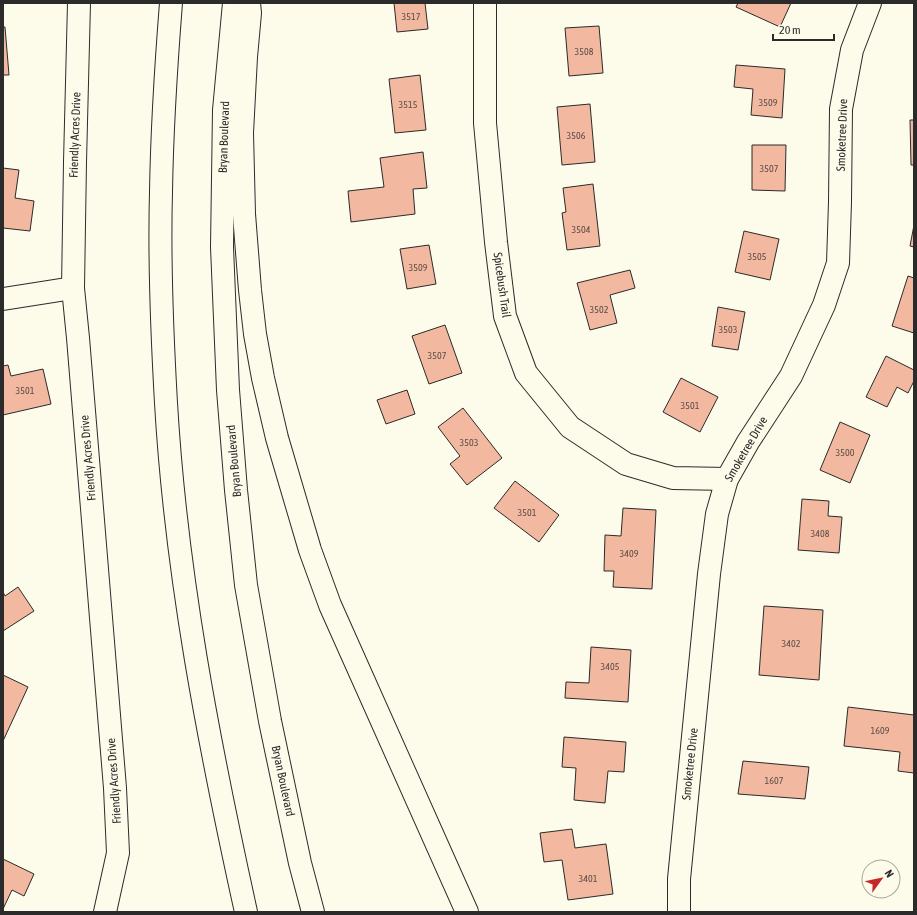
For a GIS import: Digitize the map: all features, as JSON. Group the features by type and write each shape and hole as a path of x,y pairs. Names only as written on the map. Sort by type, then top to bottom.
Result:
{"main road":[{"name":"Friendly Acres Drive","path":"79,3 74,162 73,288 114,780 118,853 105,912"},
{"path":"170,3 161,192 161,300 166,405 173,491 185,585 203,703 226,824 246,912"},
{"name":"Bryan Boulevard","path":"234,3 224,110 222,247 228,390 236,490 246,585 270,721 300,863 313,912"},
{"path":"249,3 250,13 242,133 244,214 255,334 263,378 277,438 310,550 330,605 467,912"},
{"name":"Spicebush Trail","path":"485,3 485,123 496,242 505,316 526,373 570,427 626,464 673,478 727,479"},
{"name":"Smoketree Drive","path":"679,912 680,871 709,574 717,514 727,479 748,442 790,376 824,305 838,263 841,109 852,50 870,3"},
{"path":"3,299 73,288"}],"building":[{"path":"394,3 425,3 428,29 397,32"},
{"path":"738,3 791,3 780,27 736,7"},
{"path":"599,26 603,73 569,76 565,28"},
{"path":"3,27 5,27 9,75 3,75"},
{"path":"736,65 785,69 782,118 751,115 753,89 734,87"},
{"path":"420,75 426,130 395,133 389,79"},
{"path":"590,104 595,162 562,165 557,107"},
{"path":"910,120 914,120 914,165 911,165"},
{"path":"752,145 786,145 785,191 752,190"},
{"path":"423,152 427,188 413,189 415,214 351,222 348,191 384,187 380,158"},
{"path":"3,168 19,170 15,198 34,201 30,231 3,228"},
{"path":"593,184 600,246 567,250 562,213 566,212 563,188"},
{"path":"914,225 914,247 910,246"},
{"path":"744,231 779,239 770,280 735,272"},
{"path":"429,245 436,284 407,289 400,249"},
{"path":"630,270 635,288 610,295 617,323 590,330 577,283"},
{"path":"908,276 914,278 914,333 892,326"},
{"path":"718,307 745,312 738,350 712,346"},
{"path":"445,325 462,373 429,384 412,336"},
{"path":"886,356 914,370 914,381 908,393 897,387 887,407 866,397"},
{"path":"8,365 11,376 43,369 51,404 3,415 3,366"},
{"path":"681,378 718,397 700,432 663,412"},
{"path":"407,390 415,414 386,424 377,400"},
{"path":"463,408 502,458 467,485 450,464 460,456 438,427"},
{"path":"840,422 870,435 850,483 820,470"},
{"path":"515,481 559,515 539,542 494,508"},
{"path":"802,499 829,501 828,516 842,517 839,553 798,550"},
{"path":"623,508 656,510 652,589 613,587 614,571 604,571 605,535 621,536"},
{"path":"18,587 34,611 3,631 3,592 5,596"},
{"path":"764,606 823,610 819,680 759,675"},
{"path":"591,647 631,650 628,702 565,698 566,682 589,683"},
{"path":"3,675 28,687 3,741"},
{"path":"848,707 914,715 914,773 898,771 900,752 844,746"},
{"path":"564,737 626,742 624,772 608,771 605,803 574,800 576,768 562,767"},
{"path":"743,761 809,767 805,799 738,794"},
{"path":"572,829 575,848 606,844 613,894 568,900 562,860 544,862 540,833"},
{"path":"3,859 34,874 24,896 12,890 3,909"}]}
